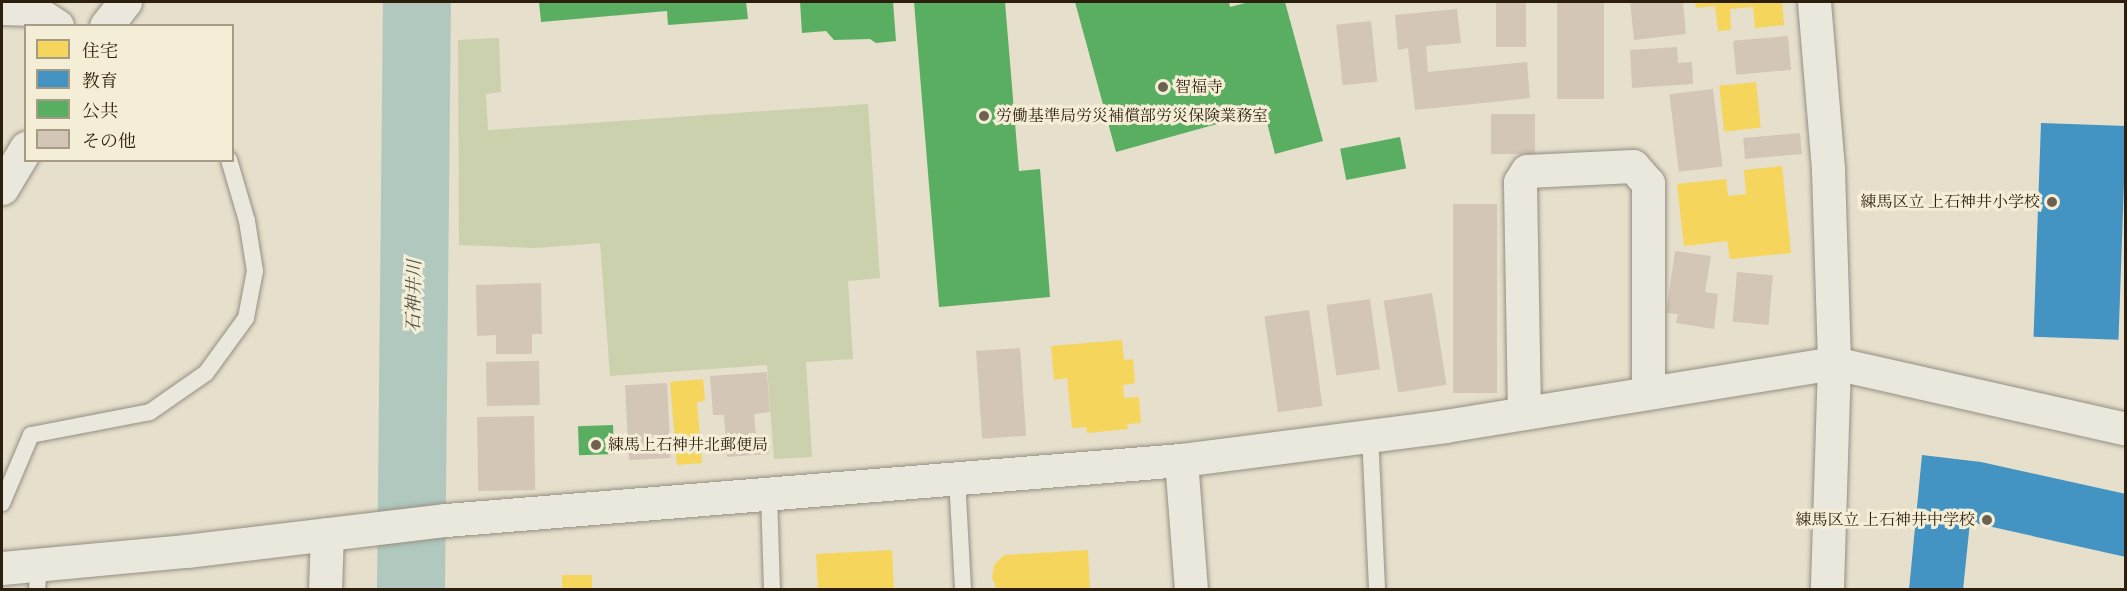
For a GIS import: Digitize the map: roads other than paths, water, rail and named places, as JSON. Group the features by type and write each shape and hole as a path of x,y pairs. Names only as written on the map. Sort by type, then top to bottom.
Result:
{"street":[{"path":"108,24 125,2"},
{"path":"1814,2 1828,170 1834,363 1827,590"},
{"path":"2,8 31,9 54,24"},
{"path":"2,188 24,151"},
{"path":"1524,413 1520,182 1527,171 1633,166 1648,183 1648,393"},
{"path":"2,568 38,577 372,528 1181,460 1445,426 1834,363 2126,429"},
{"path":"1181,460 1191,590"},
{"path":"326,590 327,534"}],"lane":[{"path":"2,502 31,435 150,412 206,373 246,318 255,271 247,221 229,162"},
{"path":"1370,434 1377,590"},
{"path":"957,478 963,590"},
{"path":"769,494 772,590"}],"waterway":[{"name":"石神井川","path":"411,590 417,2"}],"place":[{"name":"智福寺","path":"1163,87"},
{"name":"労働基準局労災補償部労災保険業務室","path":"984,116"},
{"name":"練馬区立 上石神井小学校","path":"2052,202"},
{"name":"練馬上石神井北郵便局","path":"596,445"},
{"name":"練馬区立 上石神井中学校","path":"1987,520"}]}
